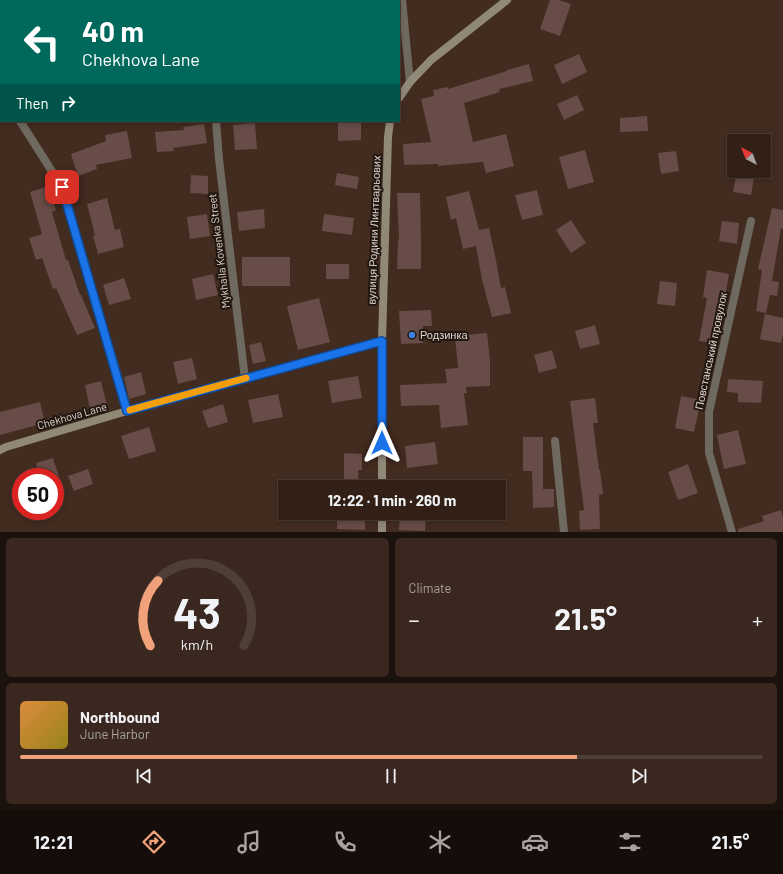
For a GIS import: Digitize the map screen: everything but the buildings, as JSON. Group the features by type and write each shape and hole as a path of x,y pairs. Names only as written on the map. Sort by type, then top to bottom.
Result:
{"main road":[{"path":"400,97 410,82 431,60 507,0"},
{"name":"вулиця Родини Линтварьових","path":"382,480 382,341 388,137 390,122"},
{"name":"Chekhova Lane","path":"0,450 127,411 382,341"},
{"path":"382,520 382,532"}],"street":[{"path":"402,0 410,82"},
{"path":"21,122 62,187 127,411"},
{"name":"Mykhaila Kovenka Street","path":"216,122 218,160 245,379"},
{"name":"Повстанський провулок","path":"732,532 709,453 709,412 751,221"},
{"path":"555,441 564,532"}],"slow traffic":[{"path":"130,410 246,378"}],"place":[{"name":"Родзинка","path":"412,335"}],"route":[{"path":"62,187 127,411 382,341 382,443"}]}
